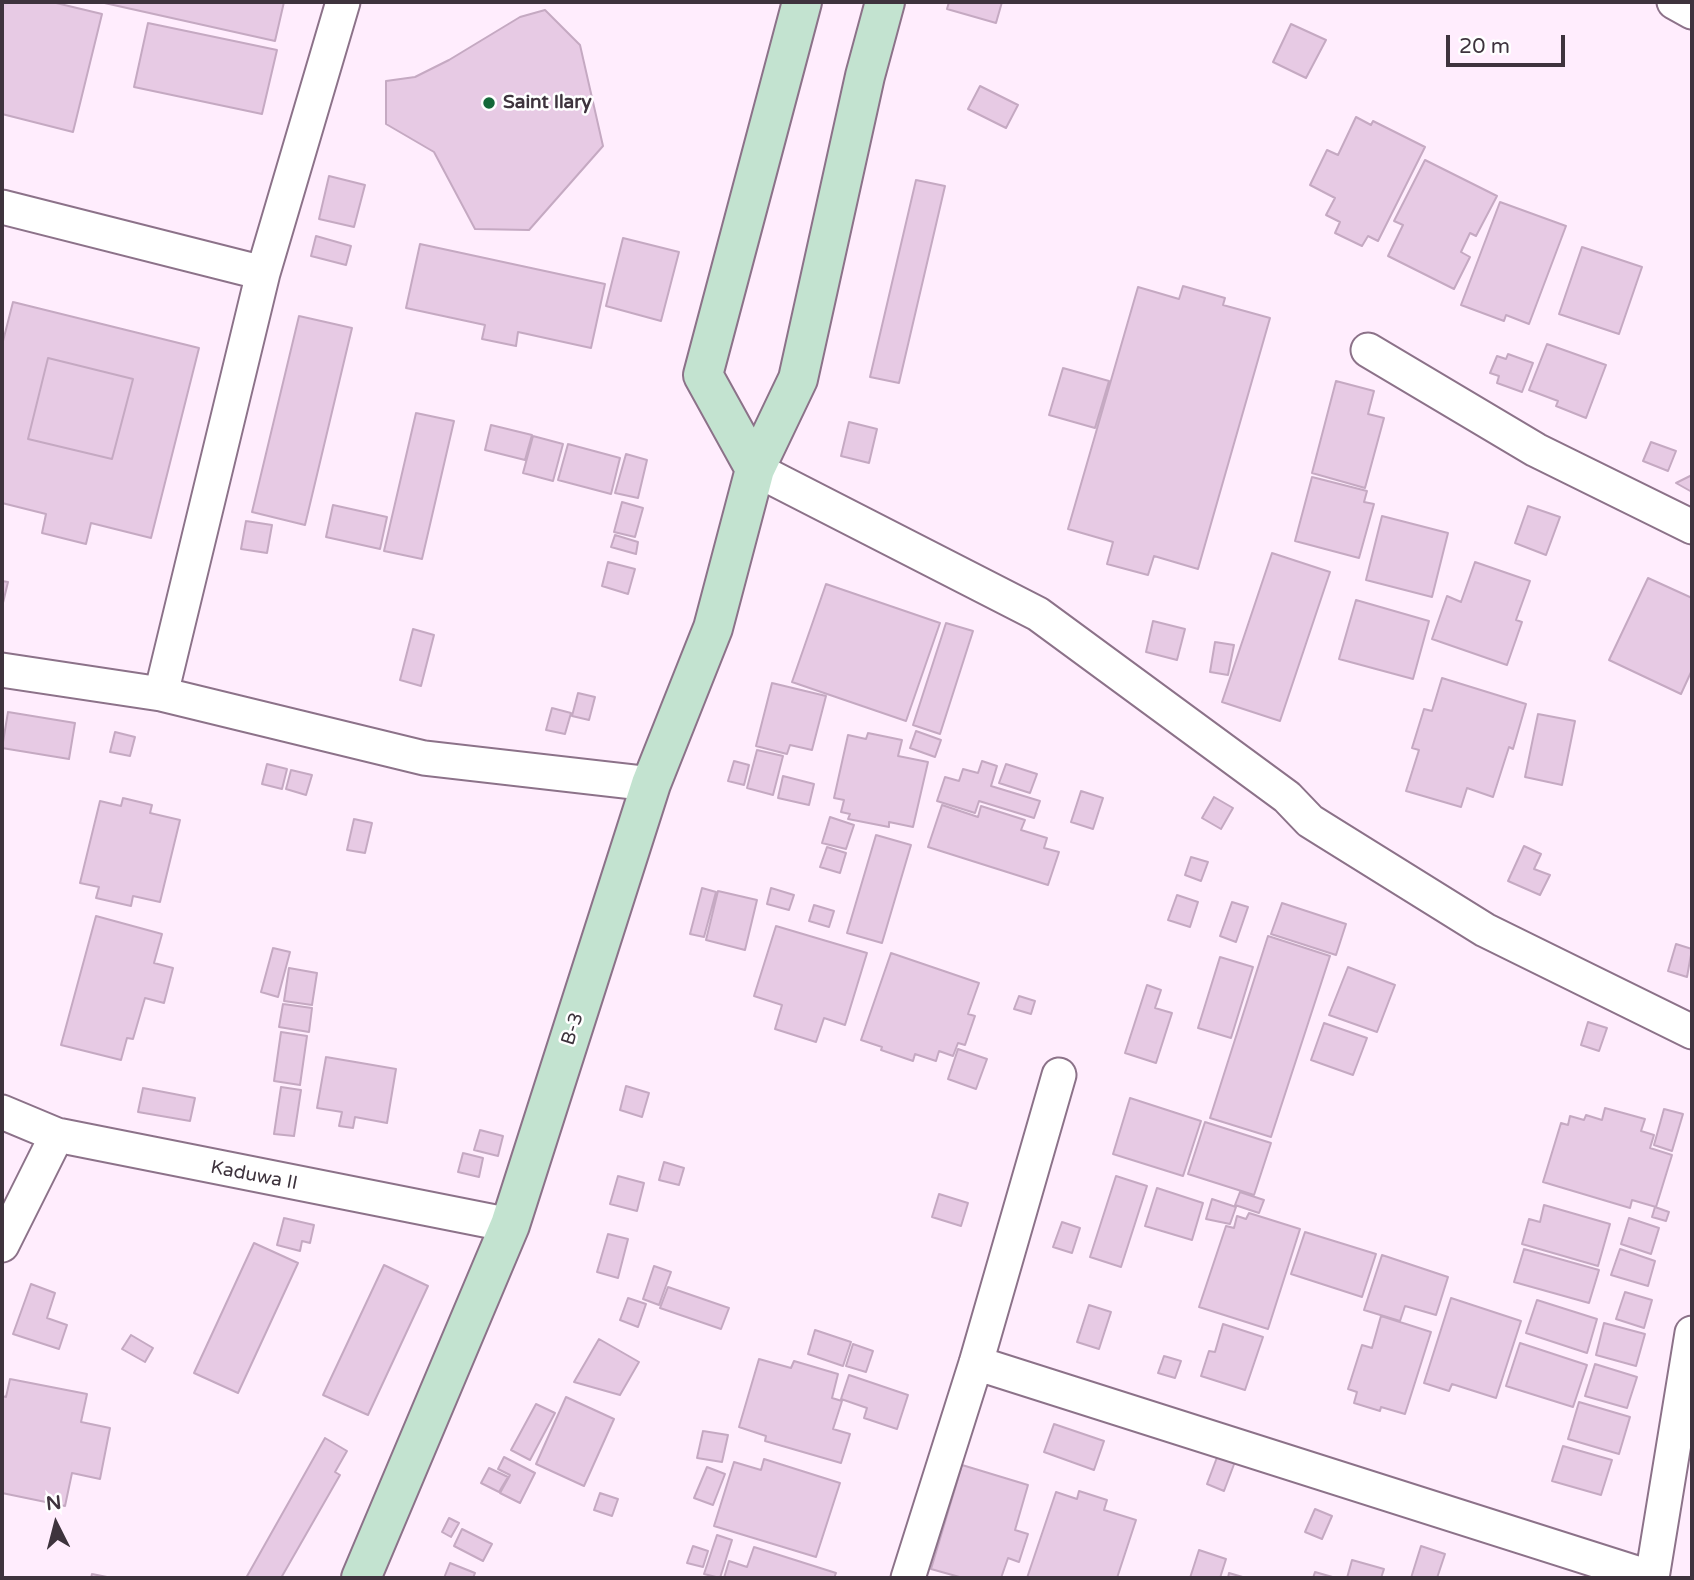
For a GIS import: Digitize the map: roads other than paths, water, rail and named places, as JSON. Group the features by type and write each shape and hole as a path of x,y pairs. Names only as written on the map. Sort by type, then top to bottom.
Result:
{"main road":[{"path":"755,469 703,375 802,2"},
{"name":"B-3","path":"361,1578 510,1225 651,783 713,628 755,469 798,379 865,76 885,2"}],"street":[{"path":"161,694 263,273 342,2"},
{"path":"1674,2 1692,12"},
{"path":"2,207 263,273"},
{"path":"1368,350 1536,450 1692,527"},
{"path":"755,469 1038,614 1287,797 1310,821 1485,930 1692,1032"},
{"path":"2,670 161,694 424,758 651,783"},
{"path":"908,1578 976,1363 1059,1074"},
{"name":"Kaduwa II","path":"2,1112 57,1135 510,1225"},
{"path":"2,1245 57,1135"},
{"path":"976,1363 1652,1578 1692,1333"}],"place":[{"name":"Saint Ilary","path":"489,103"}]}
